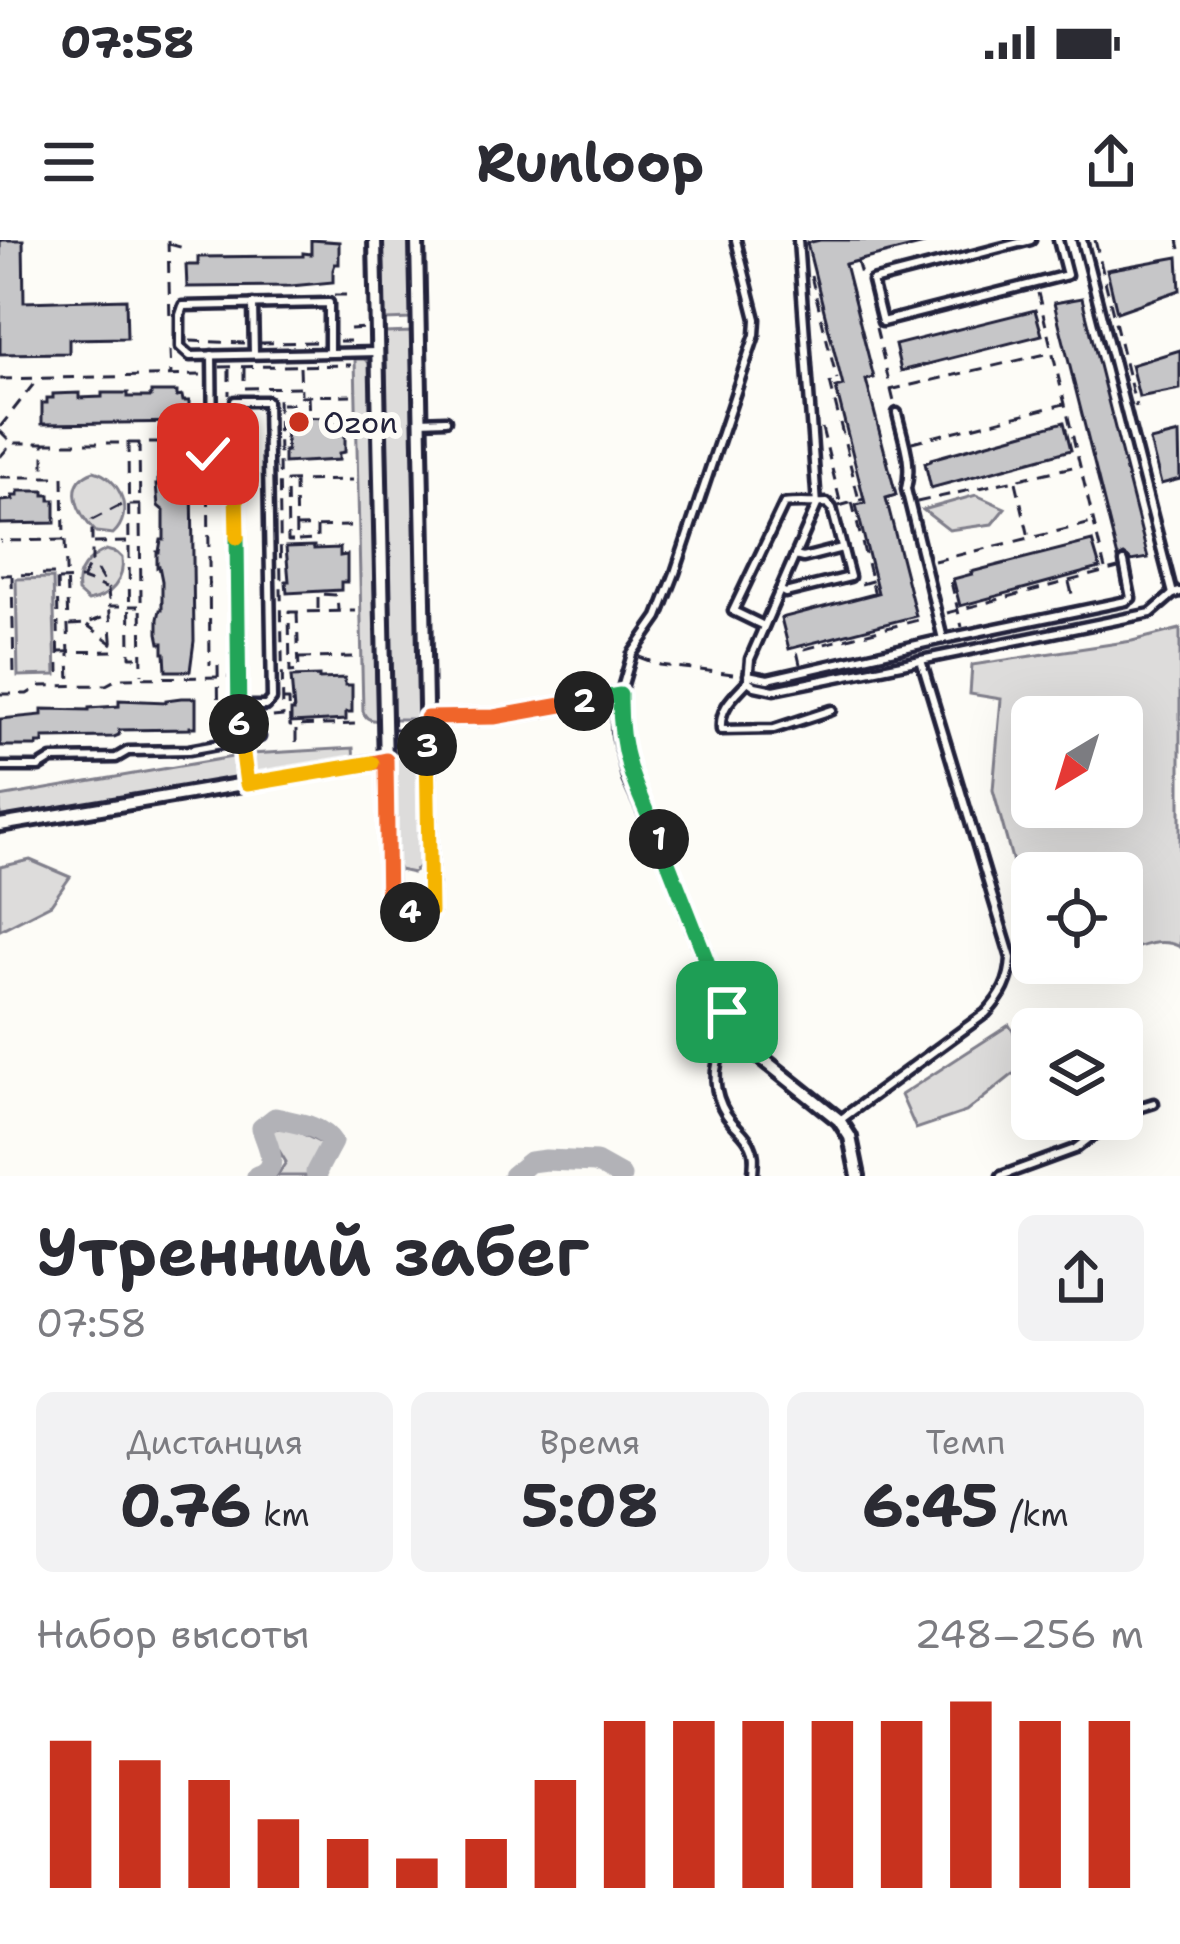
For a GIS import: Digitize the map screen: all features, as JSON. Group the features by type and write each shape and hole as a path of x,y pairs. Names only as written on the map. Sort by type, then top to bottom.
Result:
{"street":[{"path":"375,240 388,912 430,912 417,240"},
{"path":"427,718 494,717 620,695 619,731 630,779 727,1012 743,1044 839,1120 850,1137 858,1176"},
{"path":"0,824 386,760"}],"lane":[{"path":"620,695 632,654 658,617 675,573 755,335 756,319 736,240"},
{"path":"797,240 817,505 750,659 748,678 721,716 721,730 774,729 832,710"},
{"path":"1031,240 872,280 882,322 1067,275 1058,240"},
{"path":"748,678 755,686 774,690 1151,613 1176,593 1082,240"},
{"path":"253,304 254,355"},
{"path":"329,353 329,304 183,306 180,315 180,341 190,356 377,352"},
{"path":"212,355 213,442 236,442"},
{"path":"239,706 266,706 272,699 267,401 235,401 238,676 240,741 247,784"},
{"path":"897,413 911,475 905,486 943,640"},
{"path":"421,421 446,420"},
{"path":"764,626 733,611 784,504 827,503 850,577 784,593 780,590"},
{"path":"795,556 842,548"},
{"path":"748,678 768,679 1126,601 1131,598 1125,564"},
{"path":"839,1120 986,1013 1010,975 1011,958 921,660"},
{"path":"0,767 39,767 52,759 116,758 128,751 189,750 219,740 260,737"},
{"path":"743,1044 720,1055 713,1071 727,1116 750,1141 753,1176"},
{"path":"1143,1106 1154,1103"},
{"path":"1000,1176 1075,1149 1087,1140"}],"path":[{"path":"1095,240 1135,405"},
{"path":"1178,240 1180,249"},
{"path":"170,322 168,242 184,248"},
{"path":"857,261 866,294"},
{"path":"808,263 840,380 830,382 861,500 832,508"},
{"path":"1036,283 1105,571"},
{"path":"871,312 897,413"},
{"path":"350,329 369,328"},
{"path":"170,341 171,376"},
{"path":"890,390 1052,352"},
{"path":"0,380 171,376 229,367 351,364"},
{"path":"300,365 301,396"},
{"path":"229,367 229,382"},
{"path":"244,367 244,388 276,383 301,387"},
{"path":"38,379 0,429 12,443 196,442"},
{"path":"283,404 301,396 351,395"},
{"path":"308,396 308,417"},
{"path":"904,443 1064,404"},
{"path":"128,442 130,657 142,657"},
{"path":"139,442 142,678"},
{"path":"208,442 210,665"},
{"path":"0,457 12,443"},
{"path":"44,443 44,476"},
{"path":"910,504 1079,465"},
{"path":"0,477 63,477 70,686"},
{"path":"317,527 317,541 288,541 287,481 353,480"},
{"path":"1015,480 1029,538"},
{"path":"295,481 296,541"},
{"path":"208,489 236,489"},
{"path":"852,502 877,603"},
{"path":"82,579 92,562 92,520 121,505 140,505"},
{"path":"924,564 1092,523"},
{"path":"296,527 354,526"},
{"path":"850,541 861,539"},
{"path":"0,541 64,540"},
{"path":"92,543 129,542"},
{"path":"59,652 113,651 108,589 92,562"},
{"path":"802,671 797,651 1125,564"},
{"path":"129,571 141,571"},
{"path":"0,574 57,574 59,673"},
{"path":"12,574 14,674"},
{"path":"57,580 82,579 108,589"},
{"path":"1068,580 1077,612"},
{"path":"861,584 873,581"},
{"path":"951,583 964,635"},
{"path":"318,611 318,594 337,595 338,611"},
{"path":"1014,595 1021,624"},
{"path":"108,606 141,606"},
{"path":"297,612 299,671 290,671 289,612 356,610"},
{"path":"69,625 108,615"},
{"path":"85,624 113,644"},
{"path":"0,646 14,646"},
{"path":"632,654 660,665 748,678"},
{"path":"298,658 357,657"},
{"path":"205,738 219,740 218,665"},
{"path":"0,694 27,694 40,686 106,685 118,678 238,676"},
{"path":"283,700 289,700 290,726 358,724"},
{"path":"327,725 327,736"},
{"path":"296,726 296,742"},
{"path":"392,729 399,728 413,746 419,745"}],"shaded area":[{"path":"383,240 409,240 411,319 385,320"},
{"path":"411,332 419,719 393,719 385,333"},
{"path":"355,359 370,363 377,720 363,711"},
{"path":"94,471 111,481 122,498 123,517 113,534 96,532 76,499 78,483"},
{"path":"976,495 1005,508 992,524 949,530 923,510"},
{"path":"106,550 122,558 119,580 110,591 88,601 78,592 81,572"},
{"path":"53,578 56,675 18,676 16,579"},
{"path":"1180,629 1180,947 1143,945 1143,852 1011,855 993,790 1001,699 970,694 972,665 1132,641"},
{"path":"353,748 354,761 263,776 255,772 251,754"},
{"path":"393,751 420,751 422,863 413,873 399,870 396,864"},
{"path":"238,756 240,770 233,780 0,819 0,797"},
{"path":"30,860 70,877 51,904 0,930 0,867"},
{"path":"1009,1025 1011,1028 1011,1076 966,1112 916,1129 901,1095"},
{"path":"291,1128 321,1143 314,1176 277,1176 286,1162 266,1129"}],"building":[{"path":"0,240 23,240 24,302 126,299 127,338 69,339 69,353 0,354"},
{"path":"311,240 339,242 333,282 187,287 186,265 198,265 198,257 303,256 311,254"},
{"path":"924,240 924,244 845,264 874,378 866,380 896,495 886,498 916,616 789,649 781,618 878,593 856,505 865,503 836,388 843,386 807,243"},
{"path":"1178,257 1180,290 1117,312 1107,270"},
{"path":"1082,298 1148,558 1118,558 1054,303"},
{"path":"1035,310 1042,335 901,371 895,345"},
{"path":"1180,350 1180,389 1139,397 1131,365"},
{"path":"151,392 177,392 177,397 189,401 189,422 42,424 42,403 53,394 151,397"},
{"path":"284,417 338,418 338,426 345,426 345,452 339,453 339,460 284,463"},
{"path":"1064,422 1071,450 931,488 925,463 931,459"},
{"path":"1179,434 1180,479 1161,484 1150,441"},
{"path":"163,448 186,448 192,477 194,641 190,671 166,671 158,633 162,581 157,552 164,540 164,511 158,506 156,485"},
{"path":"18,491 50,495 55,500 55,523 0,524 0,501 13,500"},
{"path":"1092,541 1100,568 960,606 953,579"},
{"path":"286,547 340,548 340,556 347,555 347,582 341,582 341,590 287,593"},
{"path":"291,677 345,678 345,685 352,685 352,712 346,712 346,720 291,723"},
{"path":"196,698 196,727 119,730 114,737 43,738 37,746 0,746 0,719 42,715 42,709 119,706 119,700"}],"waterway":[{"path":"257,1176 271,1162 262,1128 275,1118 314,1128 332,1142 317,1176"},
{"path":"513,1176 530,1162 546,1160 596,1162 621,1176"}],"place":[{"name":"Ozon","path":"299,422"}],"route":[{"path":"208,454 208,489 236,489 239,730 247,784 386,760 388,912 430,912 427,718 494,717 620,695 619,731 630,779 727,1012"}]}
